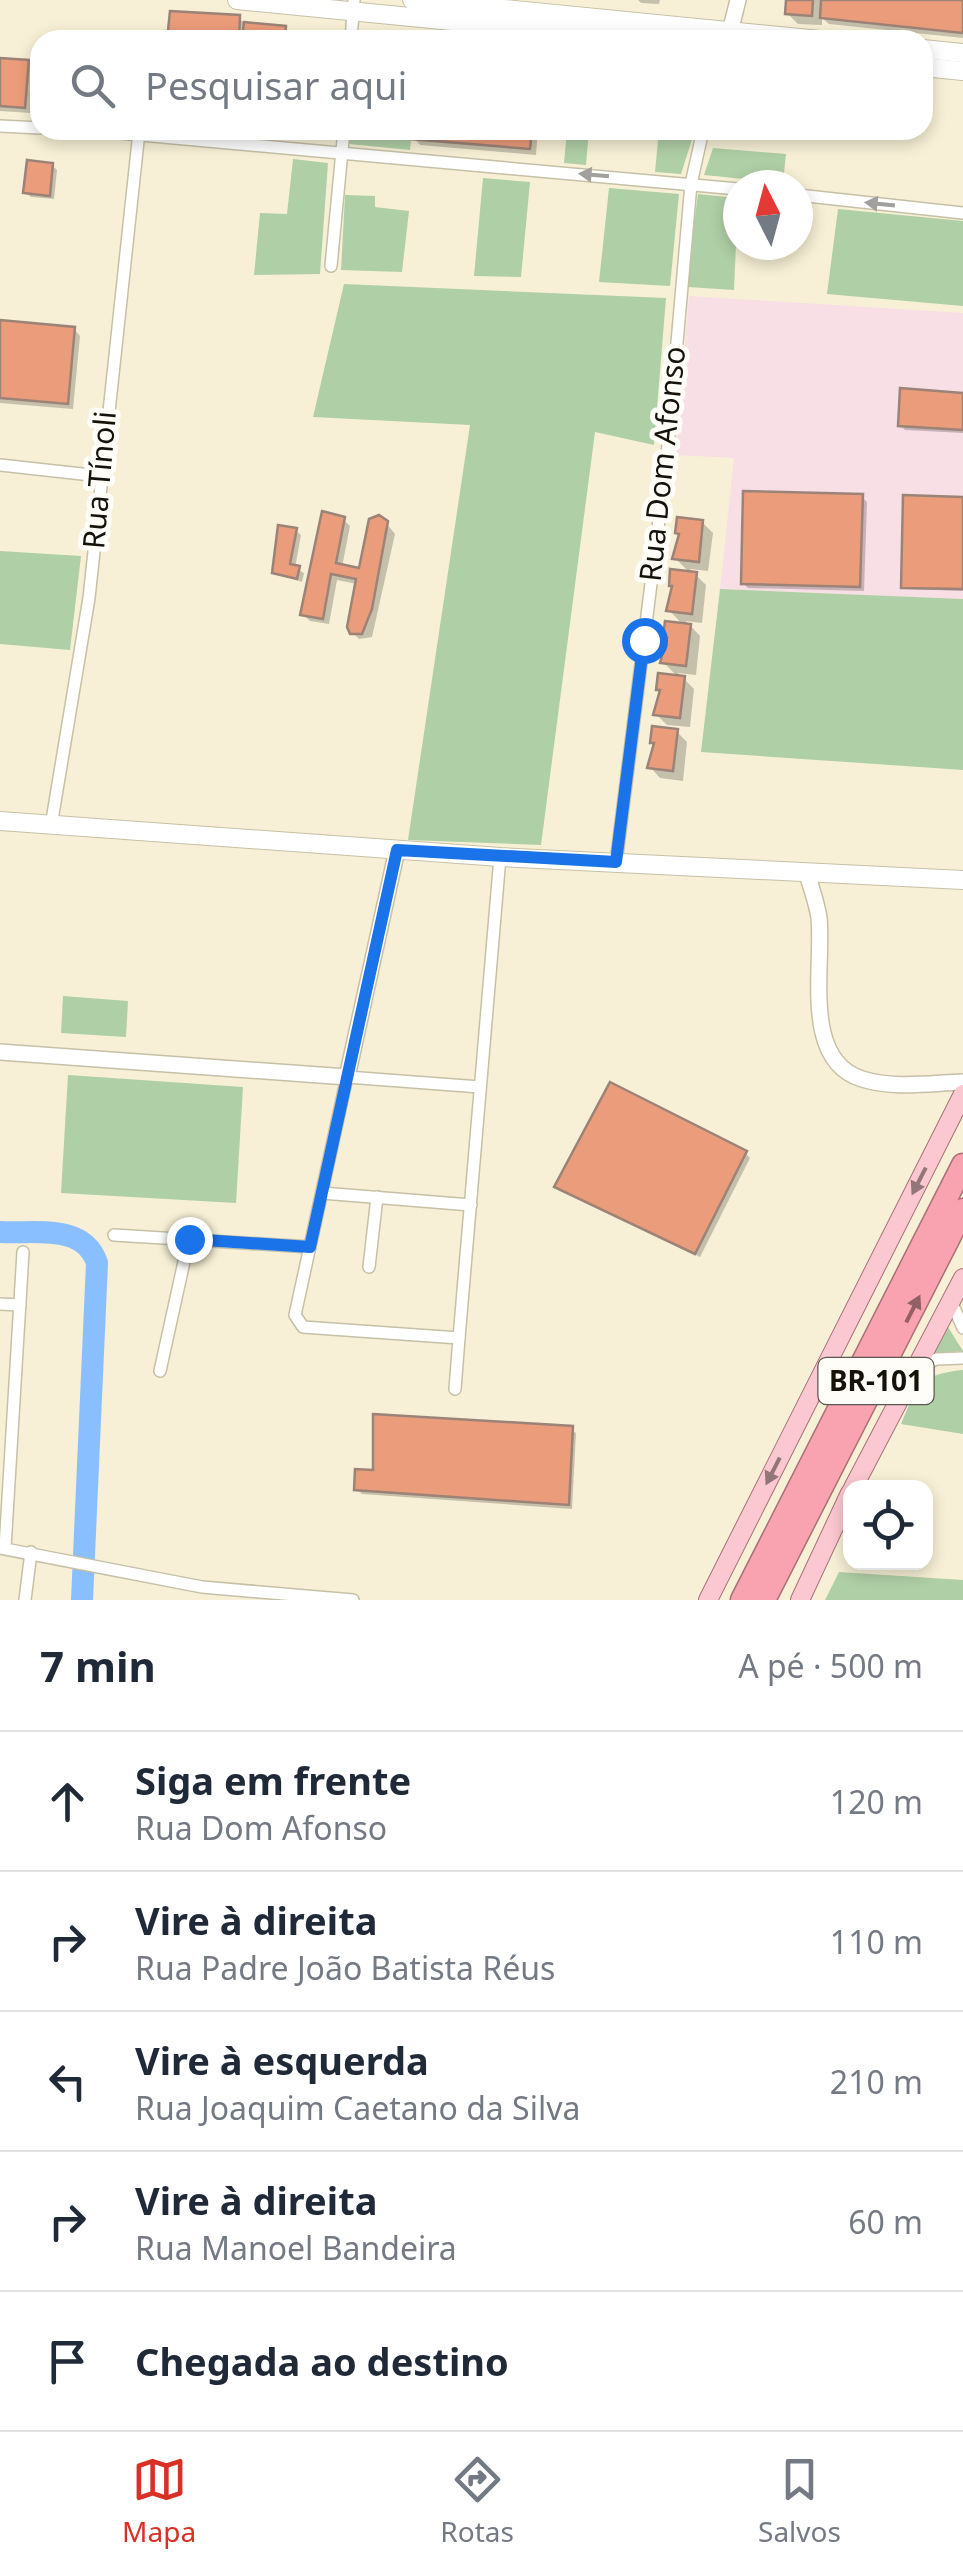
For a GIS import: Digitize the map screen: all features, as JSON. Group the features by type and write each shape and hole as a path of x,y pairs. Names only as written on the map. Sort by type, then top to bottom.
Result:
{"highway":[{"name":"BR-101","path":"742,1600 963,1166"},
{"name":"BR-101","path":"764,1600 963,1210"},
{"path":"774,1600 789,1552"},
{"path":"732,1600 763,1562"}],"main road":[{"path":"237,0 354,6 560,30"},
{"path":"412,0 676,30"},
{"path":"933,51 963,53"},
{"path":"933,68 963,71"},
{"path":"0,821 500,858 963,880"},
{"path":"708,1600 963,1094"},
{"path":"857,1480 963,1278"},
{"path":"800,1600 843,1509"}],"street":[{"path":"730,30 738,0"},
{"path":"0,126 30,128"},
{"name":"Rua Tínoli","path":"52,826 90,598 138,140"},
{"path":"220,140 723,187"},
{"path":"332,266 343,140"},
{"name":"Rua Dom Afonso","path":"616,862 667,456 691,184 701,140"},
{"path":"813,197 963,213"},
{"path":"0,465 100,476"},
{"path":"397,850 295,1315 310,1330 459,1338"},
{"path":"455,1389 500,858"},
{"path":"807,873 819,917 822,1023 830,1053 851,1075 876,1083 963,1082"},
{"path":"0,1052 480,1087"},
{"path":"322,1193 470,1205"},
{"path":"369,1267 378,1197"},
{"path":"114,1235 310,1247"},
{"path":"160,1371 189,1239"},
{"path":"23,1252 3,1548 202,1587 353,1600"},
{"path":"951,1300 963,1328"},
{"path":"0,1304 20,1305"},
{"path":"915,1370 936,1359 963,1358"},
{"path":"25,1600 31,1552"}],"shaded area":[{"path":"689,296 963,313 963,599 720,589 734,458 676,455"}],"green space":[{"path":"350,140 411,140 410,150 349,144"},
{"path":"566,140 588,140 586,165 564,163"},
{"path":"658,140 692,140 681,174 655,172"},
{"path":"713,148 786,154 784,170 723,170 723,177 704,175"},
{"path":"293,159 328,163 320,274 254,275 260,213 287,214"},
{"path":"483,178 530,182 521,277 474,276"},
{"path":"609,188 679,194 670,286 599,282"},
{"path":"698,194 723,196 723,260 735,260 734,290 688,287"},
{"path":"345,195 375,196 375,207 409,211 402,272 341,270"},
{"path":"838,209 963,221 963,306 827,294"},
{"path":"344,284 666,298 654,445 595,432 541,845 408,840 470,425 313,417"},
{"path":"0,551 81,556 70,650 0,644"},
{"path":"720,589 963,599 963,770 701,752"},
{"path":"63,996 128,1001 126,1037 61,1033"},
{"path":"68,1075 243,1087 236,1203 61,1193"},
{"path":"946,1324 963,1351 932,1353"},
{"path":"963,1370 963,1434 901,1424 922,1384 937,1375"},
{"path":"839,1572 963,1580 963,1600 825,1600"}],"building":[{"path":"786,0 813,0 812,16 785,14"},
{"path":"821,0 963,0 963,33 820,18"},
{"path":"170,11 240,15 239,30 168,30"},
{"path":"244,22 286,26 286,30 243,30"},
{"path":"0,58 29,60 25,108 0,106"},
{"path":"423,140 531,140 530,149"},
{"path":"27,160 53,163 50,196 23,193"},
{"path":"0,320 75,327 68,404 0,398"},
{"path":"900,388 963,393 963,430 898,426"},
{"path":"743,491 863,494 860,587 741,584"},
{"path":"903,495 963,497 963,589 901,588"},
{"path":"322,511 345,517 336,563 359,568 369,519 379,515 388,521 372,609 362,634 350,634 347,627 356,579 331,574 323,619 300,615"},
{"path":"677,517 703,520 699,562 672,559 679,534 675,533"},
{"path":"278,525 297,528 290,564 300,566 297,579 272,573"},
{"path":"670,569 697,572 692,614 666,611 672,586"},
{"path":"665,621 691,624 686,666 660,663 667,638 663,637"},
{"path":"658,673 685,676 680,718 653,715 660,690 656,690"},
{"path":"652,726 678,729 673,771 647,768 654,743 650,743"},
{"path":"610,1082 747,1151 695,1254 554,1187"},
{"path":"373,1414 573,1426 569,1505 354,1490 355,1469 373,1470"}],"waterway":[{"path":"0,1232 70,1236 90,1250 97,1263 82,1600"}],"route":[{"path":"189,1239 310,1247 397,850 616,862 644,640"}]}
